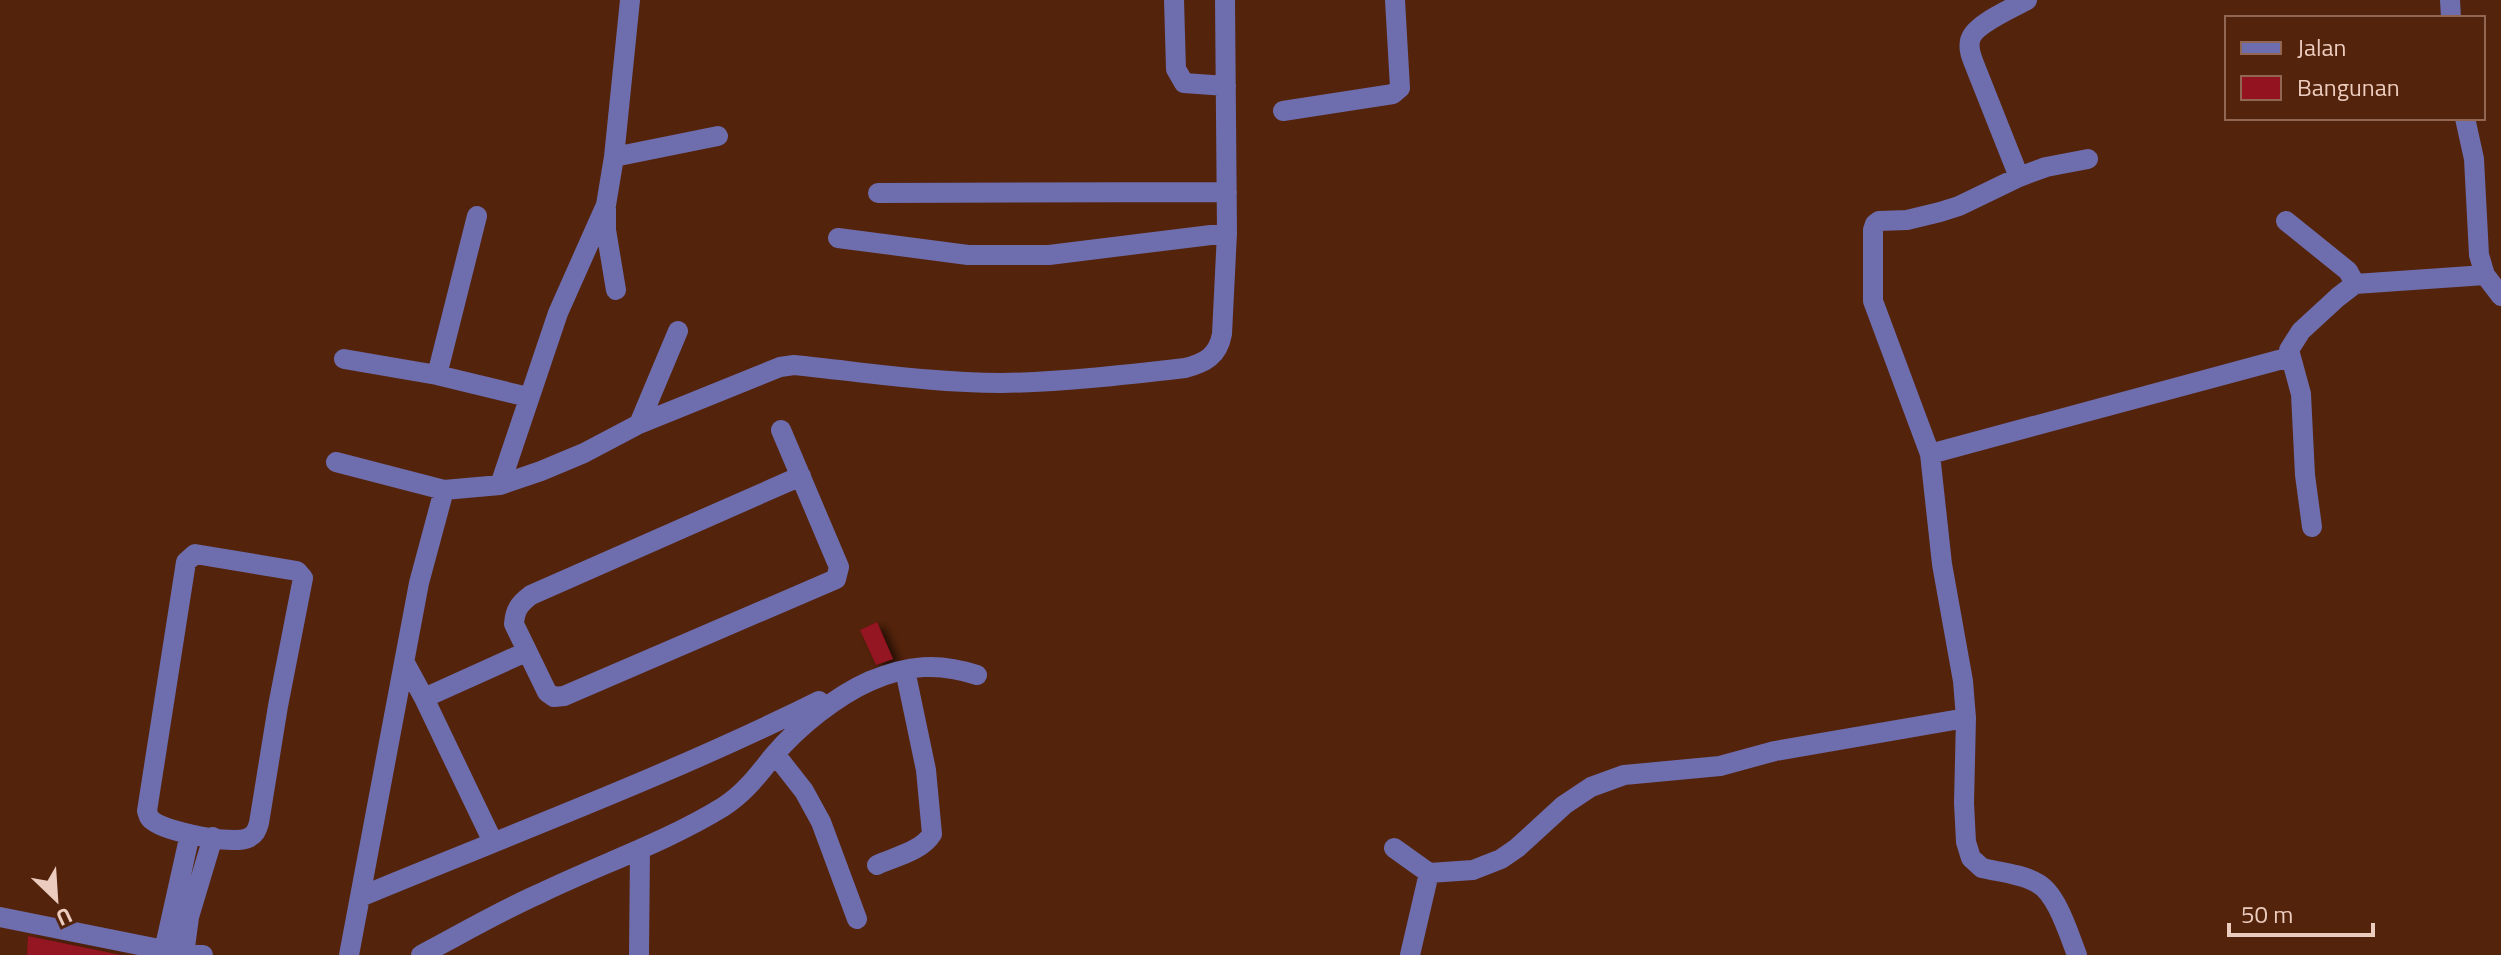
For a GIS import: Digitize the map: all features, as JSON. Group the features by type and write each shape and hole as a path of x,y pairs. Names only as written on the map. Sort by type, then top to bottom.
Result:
{"street":[{"path":"616,290 606,230 606,205 630,0"},
{"path":"1174,0 1175,61 1179,78 1184,83 1226,86"},
{"path":"336,462 444,490 500,485 584,453 639,424 780,367 794,365 945,381 1001,383 1066,380 1185,368 1202,363 1215,354 1220,345 1227,233 1225,0"},
{"path":"1283,111 1393,94 1400,88 1395,0"},
{"path":"2019,177 1970,54 1970,40 1974,30 2027,0"},
{"path":"2465,120 2474,159 2479,255 2485,275 2501,296"},
{"path":"614,157 718,136"},
{"path":"2077,955 2046,889 2037,882 1982,868 1976,865 1968,852 1964,803 1966,718 1963,681 1942,564 1930,454 1873,301 1873,230 1879,221 1907,220 1959,206 2046,167 2088,159"},
{"path":"878,193 1227,192"},
{"path":"500,485 558,313 606,205"},
{"path":"437,375 477,216"},
{"path":"2286,221 2348,271 2355,284"},
{"path":"838,238 968,255 1049,255 1227,233"},
{"path":"2312,527 2305,475 2301,394 2289,350 2301,331 2355,284 2485,275"},
{"path":"639,424 678,331"},
{"path":"1930,454 2290,357"},
{"path":"344,359 437,375 528,397"},
{"path":"781,430 801,476 839,567 836,579 564,696 554,697 547,692 514,624 519,604 531,595 801,476"},
{"path":"349,955 419,583 444,490"},
{"path":"195,554 297,571 304,581 256,832 250,838 239,840 213,837 190,834 156,823 148,815 146,805 186,562 195,554"},
{"path":"424,698 526,652"},
{"path":"405,663 493,842"},
{"path":"360,897 580,809 903,665 953,668 977,675"},
{"path":"421,955 539,893 640,849 722,808 751,786 804,723 868,682 903,665"},
{"path":"877,865 928,842 932,834 926,770 903,665"},
{"path":"1394,848 1429,873 1473,870 1501,859 1517,848 1564,805 1591,787 1624,775 1720,766 1775,751 1966,718"},
{"path":"775,754 804,791 821,822 857,919"},
{"path":"179,954 190,834"},
{"path":"179,954 213,837"},
{"path":"639,955 640,849"},
{"path":"1410,955 1429,873"},
{"path":"0,917 179,954"}],"building":[{"path":"877,622 893,659 876,665 860,630"},
{"path":"28,936 121,955 27,955"}]}
